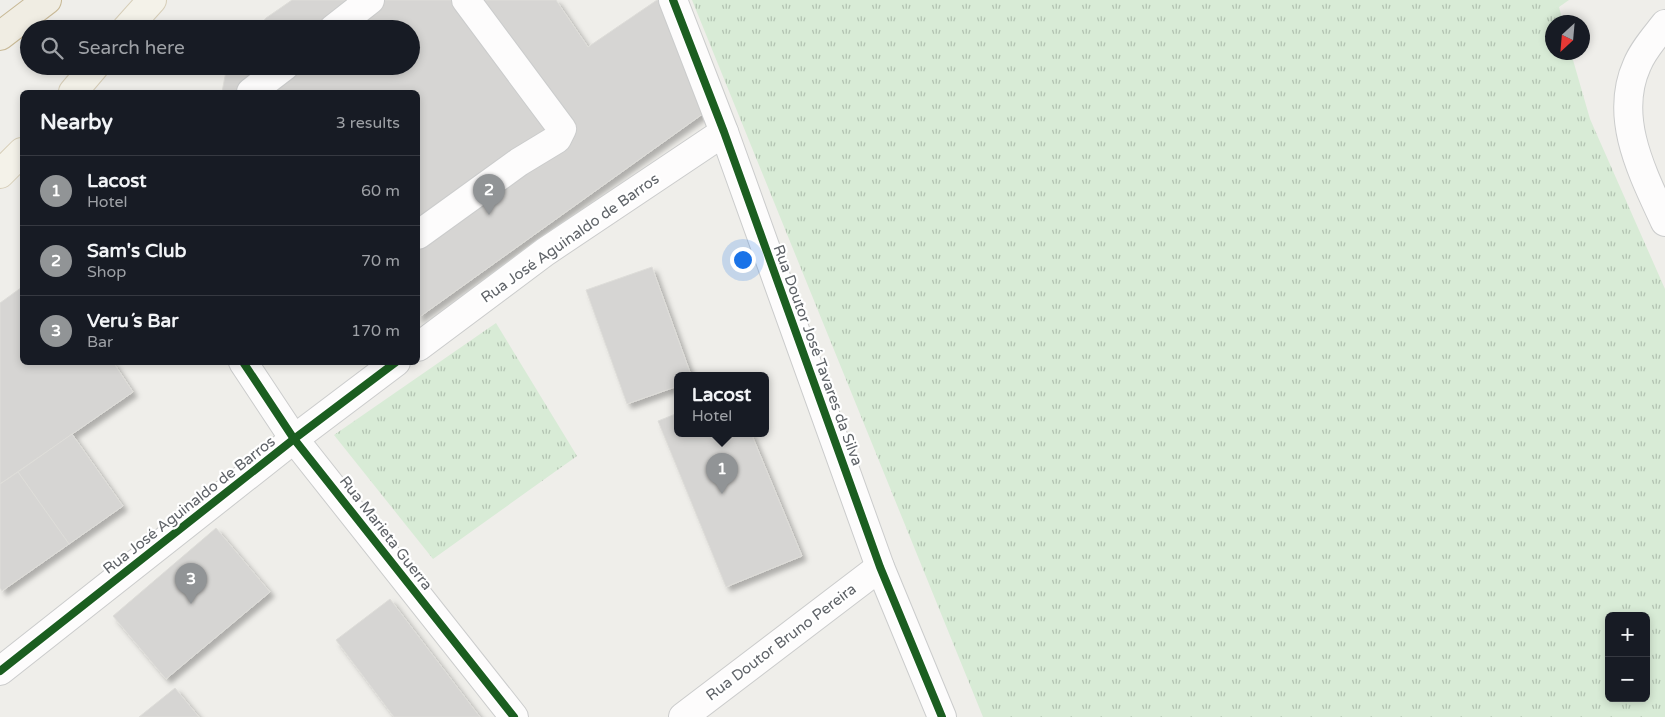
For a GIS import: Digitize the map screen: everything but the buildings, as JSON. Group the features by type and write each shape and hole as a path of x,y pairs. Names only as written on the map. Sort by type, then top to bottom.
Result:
{"highway":[{"path":"21,20 47,0"},
{"path":"0,36 20,21"}],"main road":[{"path":"134,20 152,0"},
{"path":"75,90 87,75"},
{"path":"0,174 20,154"}],"street":[{"path":"344,20 370,0"},
{"path":"420,234 520,162 557,139 562,129 466,0"},
{"name":"Rua Doutor José Tavares da Silva","path":"673,0 724,132 880,567 942,717"},
{"path":"1665,24 1637,65 1629,95 1630,130 1640,168 1665,222"},
{"path":"254,90 273,75"},
{"name":"Rua José Aguinaldo de Barros","path":"420,346 545,252 724,132"},
{"name":"Rua Marieta Guerra","path":"244,365 294,439 514,717"},
{"name":"Rua José Aguinaldo de Barros","path":"0,671 294,439 392,365"},
{"name":"Rua Doutor Bruno Pereira","path":"682,717 880,567"}],"green space":[{"path":"692,0 1569,0 1559,7 1561,15 1545,15 1545,60 1573,60 1590,119 1665,289 1665,717 983,717"},
{"path":"496,323 577,456 433,559 334,435"}],"cycle path":[{"path":"673,0 724,132 880,567 942,717"},
{"path":"245,365 294,439 514,717"},
{"path":"0,671 294,439 392,365"}],"place":[{"name":"Sam's Club","path":"489,215"},
{"name":"Lacost","path":"722,494"},
{"name":"Veru´s Bar","path":"191,604"}]}
